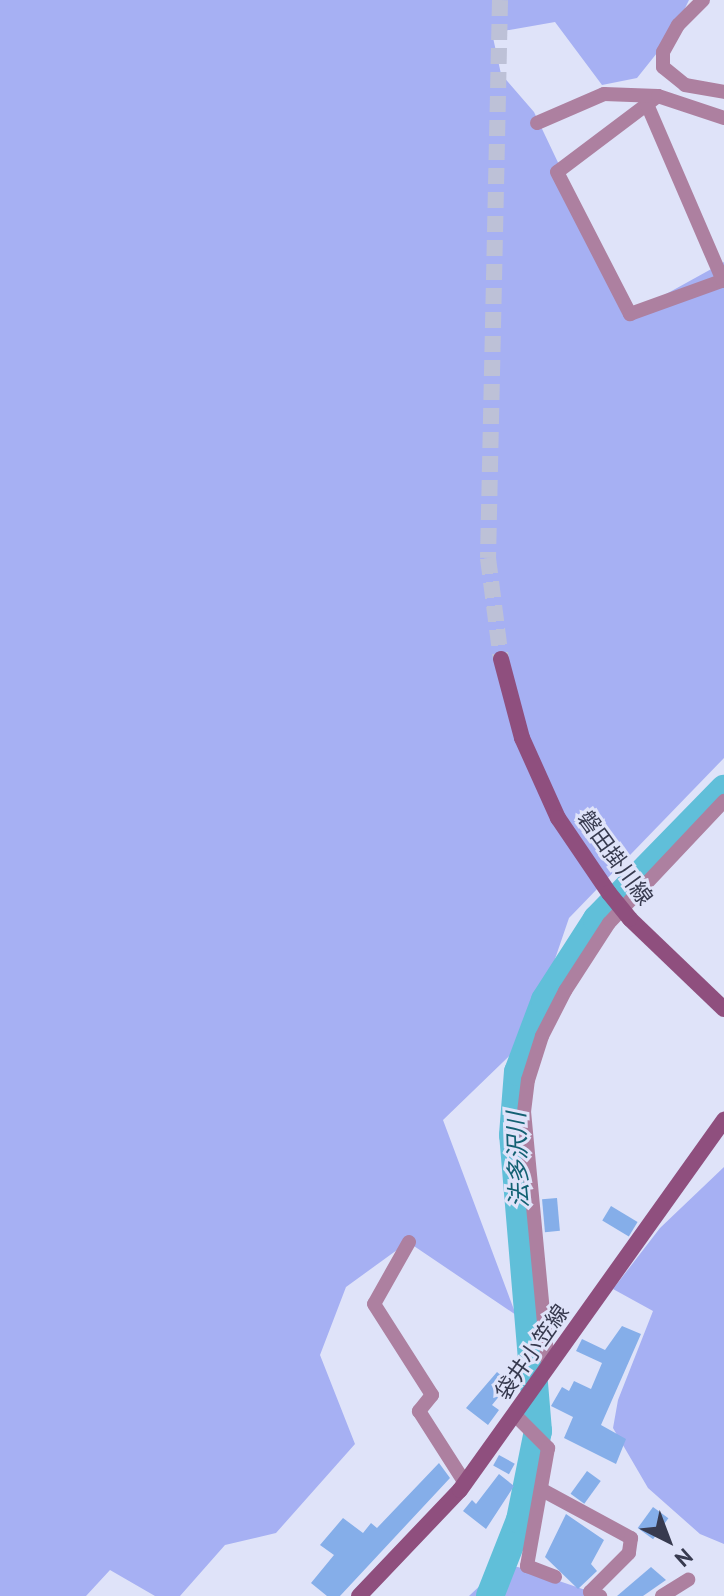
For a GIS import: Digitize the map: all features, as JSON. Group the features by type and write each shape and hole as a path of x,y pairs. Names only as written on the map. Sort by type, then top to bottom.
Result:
{"main road":[{"name":"磐田掛川線","path":"501,659 522,738 558,818 630,919 724,1009"},
{"name":"袋井小笠線","path":"359,1596 465,1483 724,1120"}],"street":[{"path":"703,0 678,25 663,52 663,67 685,85 724,92"},
{"path":"537,123 604,94 652,99 723,120"},
{"path":"652,99 723,280 630,314 557,172 652,99"},
{"path":"548,1365 524,1112 528,1080 565,991 609,923 724,801"},
{"path":"409,1242 374,1304 432,1395 419,1411 465,1483"},
{"path":"515,1415 548,1448 544,1491 527,1566 555,1577"},
{"path":"544,1491 631,1538 629,1553 590,1592 600,1596"},
{"path":"662,1596 688,1580"}],"shaded area":[{"path":"0,0 689,0 673,33 637,78 602,85 555,22 492,33 501,74 534,112 630,314 724,262 724,758 569,918 528,1038 443,1120 516,1315 408,1242 346,1287 320,1355 355,1444 276,1533 225,1545 180,1596 155,1596 110,1570 86,1596 0,1596"},
{"path":"724,1167 724,1544 700,1534 648,1488 613,1428 618,1400 653,1311 613,1289 660,1228"},
{"path":"501,1566 518,1567 603,1596 469,1596"}],"building":[{"path":"557,1198 560,1231 545,1232 542,1199"},
{"path":"611,1206 638,1222 629,1237 602,1221"},
{"path":"622,1326 641,1334 601,1425 626,1439 616,1464 564,1438 573,1417 551,1406 562,1387 569,1391 574,1381 591,1389 602,1363 576,1351 582,1339 605,1350"},
{"path":"497,1372 510,1383 492,1405 499,1410 488,1425 466,1408"},
{"path":"499,1455 515,1464 509,1474 493,1465"},
{"path":"439,1463 450,1478 340,1596 327,1596 311,1583 334,1555 320,1545 343,1518 363,1533 371,1523 377,1528"},
{"path":"587,1471 601,1481 584,1504 571,1494"},
{"path":"499,1474 514,1486 486,1529 463,1511 472,1500 476,1504"},
{"path":"653,1507 668,1518 653,1539 638,1528"},
{"path":"566,1514 604,1540 591,1564 597,1571 578,1589 545,1557"},
{"path":"651,1567 666,1580 643,1596 617,1596"}],"waterway":[{"name":"法多沢川","path":"490,1596 520,1520 538,1431 513,1135 518,1072 545,1000 597,919 724,789"}],"tunnel":[{"path":"500,0 488,558 501,659"}]}
